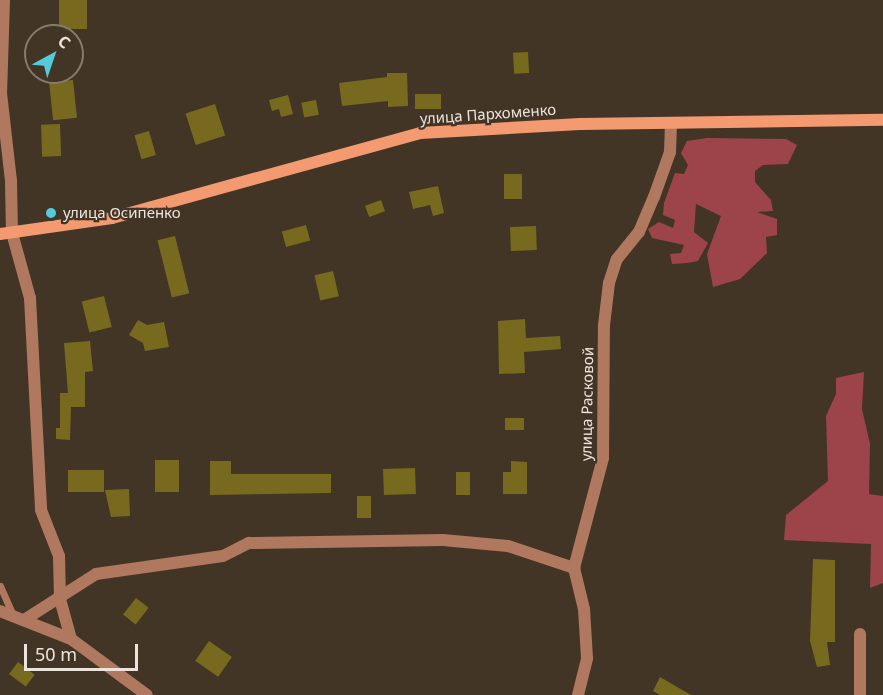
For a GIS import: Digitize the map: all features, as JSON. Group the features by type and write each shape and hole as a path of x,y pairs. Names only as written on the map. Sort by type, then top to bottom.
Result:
{"street":[{"path":"4,0 1,93 6,233 30,298 41,510 59,556 60,599 71,639"},
{"name":"улица Пархоменко","path":"6,233 112,218 420,133 671,123 883,120"},
{"name":"улица Расковой","path":"578,695 587,658 584,609 574,568 603,458 604,325 609,283 617,259 639,232 654,197 670,152 671,123"},
{"path":"8,615 60,599 96,574 223,556 260,543 443,540 508,546 574,568"},
{"path":"8,615 71,639 147,695"},
{"path":"860,634 860,695"}],"lane":[{"path":"0,585 8,615"}],"shaded area":[{"path":"707,138 786,139 797,145 788,164 763,165 755,171 755,182 771,200 773,211 757,212 777,219 777,235 766,237 767,253 740,279 713,287 707,254 721,216 696,204 694,232 708,243 698,261 687,263 672,264 670,254 681,253 684,245 652,238 648,229 659,222 673,228 675,220 663,215 664,203 675,173 684,174 688,165 681,153 687,141"},
{"path":"864,372 862,409 870,444 869,494 883,496 883,583 870,588 871,544 784,540 786,515 828,481 826,416 836,394 836,378"}],"building":[{"path":"59,0 87,0 87,29 84,29 84,24 59,24"},
{"path":"528,52 529,73 514,74 513,53"},
{"path":"387,73 407,73 408,106 388,107 388,101 342,106 339,83 387,77"},
{"path":"49,84 73,84 77,118 53,120"},
{"path":"415,94 441,94 441,109 415,109"},
{"path":"288,95 293,114 281,117 279,109 272,111 269,100"},
{"path":"316,100 319,115 304,118 301,103"},
{"path":"215,104 225,135 196,145 186,114"},
{"path":"60,124 61,156 42,157 41,125"},
{"path":"149,131 156,155 141,159 135,135"},
{"path":"504,174 522,174 522,199 504,199"},
{"path":"438,186 444,213 433,216 430,205 413,209 409,192"},
{"path":"381,200 385,211 369,217 365,206"},
{"path":"306,225 310,240 286,247 282,231"},
{"path":"536,226 537,250 511,251 510,227"},
{"path":"175,236 189,293 172,298 158,240"},
{"path":"333,271 339,296 320,301 314,275"},
{"path":"104,296 112,327 89,333 82,302"},
{"path":"525,319 526,338 560,336 561,349 524,352 525,373 499,374 498,321"},
{"path":"138,320 147,325 164,322 169,347 145,351 143,343 129,335"},
{"path":"90,341 93,371 85,372 85,407 71,407 70,440 56,439 56,428 60,428 60,393 68,393 64,343"},
{"path":"505,418 524,418 524,430 505,430"},
{"path":"155,460 179,460 179,492 155,492"},
{"path":"210,461 231,461 231,474 331,474 331,493 210,495"},
{"path":"511,461 527,462 527,494 503,494 503,472 511,472"},
{"path":"415,468 416,494 384,495 383,469"},
{"path":"68,470 104,470 104,492 68,492"},
{"path":"456,472 470,472 470,495 456,495"},
{"path":"129,489 130,516 111,517 105,490"},
{"path":"357,496 371,496 371,518 357,518"},
{"path":"813,559 835,560 835,642 827,642 830,665 817,667 810,641"},
{"path":"136,598 149,608 136,624 123,615"},
{"path":"209,641 232,657 218,677 195,661"},
{"path":"18,662 35,675 26,687 9,674"},
{"path":"660,677 691,695 660,695 653,691"}],"place":[{"name":"улица Осипенко","path":"51,213"}]}
